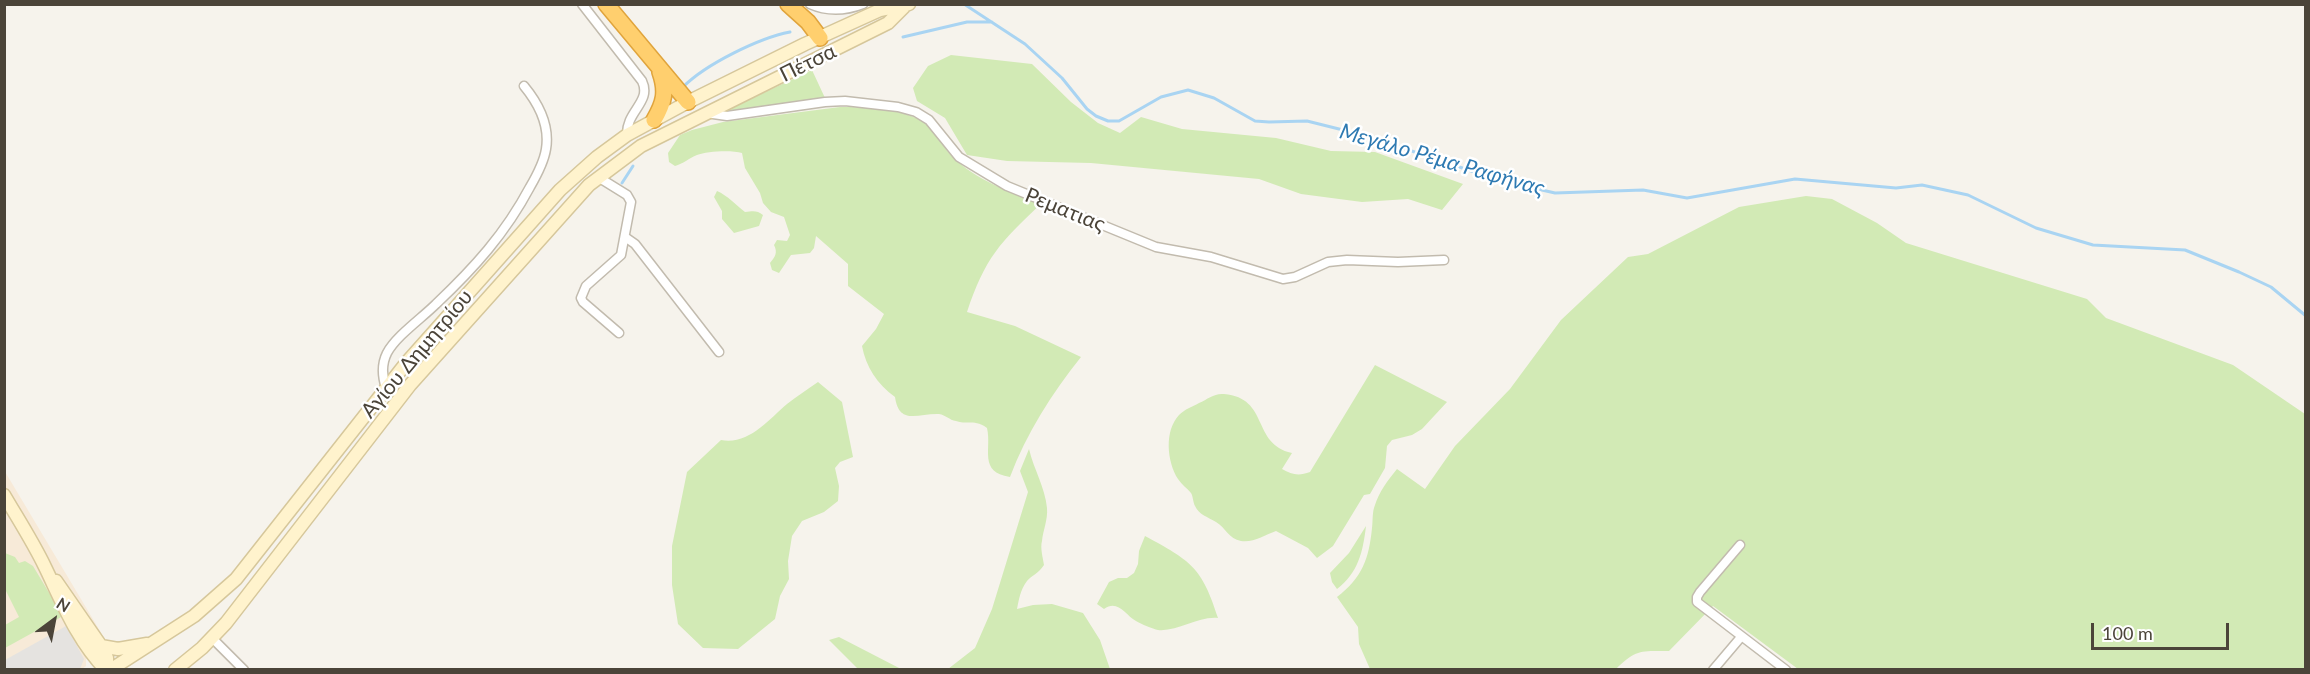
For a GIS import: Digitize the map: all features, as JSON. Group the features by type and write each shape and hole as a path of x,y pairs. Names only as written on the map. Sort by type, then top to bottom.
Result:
{"highway":[{"path":"606,4 688,102"},
{"path":"788,4 808,21 820,38"},
{"path":"654,120 662,106 665,91 660,70"}],"street":[{"path":"582,4 642,81 645,88 643,99 627,122 627,135"},
{"name":"Πέτσα","path":"810,4 835,11 864,4"},
{"name":"Πέτσα","path":"752,70 880,10 906,6"},
{"name":"Πέτσα","path":"706,113 888,23 906,6"},
{"path":"820,38 827,54"},
{"name":"Αγίου Δημητρίου","path":"108,669 200,611 243,572 386,388 560,190 597,156 627,135 752,70"},
{"path":"386,388 382,370 389,350 456,285 496,242 517,211 539,171 547,136 540,110 524,86"},
{"name":"Ρεματιας","path":"706,113 727,117 845,101 898,107 916,112 929,120 959,157 1007,186 1156,247 1211,257 1283,279 1295,277 1328,262 1444,260"},
{"path":"688,102 706,113"},
{"name":"Αγίου Δημητρίου","path":"175,669 212,638 231,617 420,373 572,201 598,177 640,146 706,113"},
{"path":"598,177 630,199 625,237 621,255 586,286 581,294 583,302 619,333"},
{"path":"625,237 635,244 719,352"},
{"path":"4,495 88,648 108,669"},
{"path":"1740,546 1697,597 1697,602 1786,669"},
{"path":"45,566 72,601 101,646 108,658 108,669"},
{"path":"1713,669 1741,637"},
{"path":"212,638 244,669"},
{"path":"101,646 118,649 152,643"}],"shaded area":[{"path":"4,470 106,641 86,655 86,666 82,669 5,669"},
{"path":"66,626 84,659 80,669 5,669 5,660"}],"green space":[{"path":"951,55 1032,64 1071,102 1098,123 1120,133 1141,117 1182,129 1276,138 1331,151 1375,152 1463,184 1442,210 1408,199 1362,202 1301,194 1259,179 1091,163 1007,161 967,155 945,118 917,101 913,88 928,66"},
{"path":"812,70 825,98 749,111 725,111"},
{"path":"840,107 882,109 903,113 922,121 927,124 952,156 971,172 1006,190 1042,203 1015,229 996,252 980,278 967,312 1015,326 1081,357 1041,414 1010,477 1000,474 990,465 987,428 982,425 961,422 939,414 911,416 901,412 895,397 873,374 862,346 876,329 884,314 848,286 848,264 816,236 814,248 810,253 791,255 779,273 772,270 770,263 775,255 774,245 777,240 787,241 790,235 784,217 771,212 763,203 760,193 745,168 742,153 732,151 701,154 675,166 669,162 668,153 680,135 692,130 723,122"},
{"path":"717,191 745,212 755,211 763,215 759,226 734,233 722,219 722,211 714,197"},
{"path":"1806,196 1832,199 1877,223 1906,243 2087,299 2106,318 2233,365 2305,414 2305,669 1798,669 1713,606 1669,651 1640,652 1616,669 1370,669 1359,644 1358,627 1337,597 1353,583 1363,567 1371,539 1374,508 1381,491 1397,469 1425,489 1455,446 1510,389 1561,320 1628,257 1648,254 1739,207"},
{"path":"1375,365 1447,402 1422,429 1412,435 1392,440 1387,446 1385,468 1370,494 1364,495 1333,546 1317,558 1308,548 1276,531 1254,540 1241,541 1233,538 1219,524 1201,514 1194,504 1191,493 1180,481 1171,464 1169,438 1174,422 1181,413 1217,394 1238,397 1255,412 1271,441 1279,448 1292,453 1282,469 1289,473 1306,473 1310,472"},
{"path":"818,382 842,402 853,457 840,462 835,468 839,486 838,501 824,512 802,521 792,536 788,561 789,579 780,596 775,619 738,649 703,648 678,624 672,585 672,546 687,472 721,440 731,441 749,435"},
{"path":"1029,449 1047,508 1041,544 1044,565 1025,584 1017,609 1052,604 1083,613 1100,640 1110,669 948,669 975,648 992,609 1028,492 1020,471"},
{"path":"1366,526 1363,545 1355,569 1337,589 1330,573 1349,553"},
{"path":"1145,536 1174,552 1193,567 1206,587 1218,618 1203,619 1173,629 1158,630 1136,621 1117,607 1109,606 1104,609 1097,604 1109,582 1118,578 1127,578 1134,573"},
{"path":"5,553 15,557 19,563 25,561 33,566 63,616 5,648 5,625 19,617 5,589"},
{"path":"839,637 901,669 858,669 829,640"}],"waterway":[{"name":"Μεγάλο Ρέμα Ραφήνας","path":"964,4 1025,44 1062,78 1087,109 1108,121 1119,121 1161,97 1188,90 1214,98 1255,121 1307,121 1367,136 1498,180 1555,193 1643,190 1687,198 1795,179 1896,188 1922,185 1968,195 2036,228 2093,245 2185,250 2271,287 2306,316"},
{"path":"903,37 967,22 992,22"},
{"path":"683,87 693,78 733,53 763,40 790,32"},
{"path":"622,183 633,166"}]}
